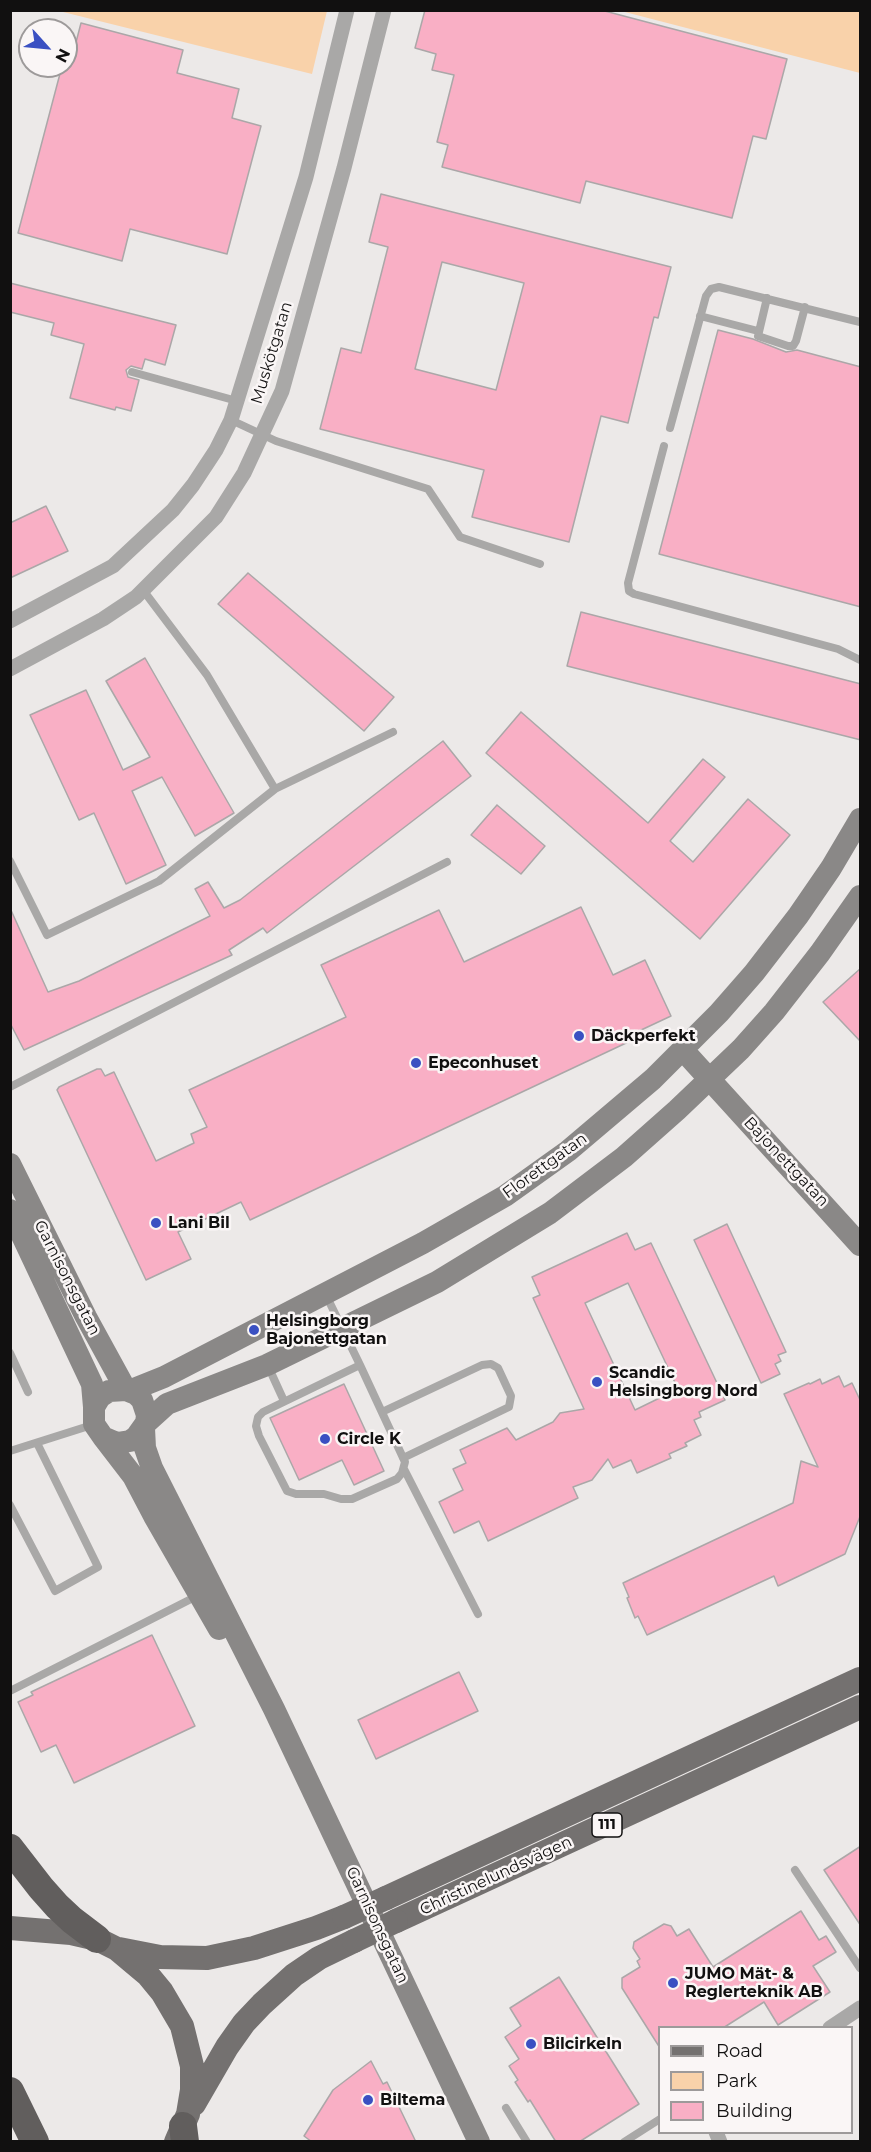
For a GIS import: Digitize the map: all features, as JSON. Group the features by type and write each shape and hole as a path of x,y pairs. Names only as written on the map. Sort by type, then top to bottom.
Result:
{"highway":[{"path":"10,1848 57,1906 107,1944"},
{"path":"10,2091 35,2142"}],"main road":[{"path":"737,1736 861,1669"},
{"name":"Christinelundsvägen","path":"107,1944 160,1957 207,1958 254,1948 316,1928 386,1898 861,1679"},
{"name":"Christinelundsvägen","path":"183,2131 227,2047 243,2023 294,1975 319,1958 861,1707"},
{"path":"817,1728 861,1712"},
{"name":"111","path":"10,1928 62,1931 107,1944"},
{"path":"107,1944 148,1975 162,1992 182,2026 192,2066 192,2090 183,2131"}],"street":[{"name":"Muskötgatan","path":"10,621 113,566 147,535 193,486 216,450 231,420 306,177 347,10"},
{"name":"Muskötgatan","path":"10,669 103,619 143,590 216,517 244,473 282,391 344,168 384,10"},
{"name":"Florettgatan","path":"128,1390 164,1377 423,1243 533,1178 604,1122 682,1050 754,973 831,868 861,819"},
{"path":"128,1390 110,1391 100,1397 97,1423 110,1441 124,1443 136,1437 167,1404 267,1365 437,1282 550,1213 624,1157 741,1049 774,1012 861,896"},
{"name":"Bajonettgatan","path":"682,1050 861,1245"},
{"name":"Garnisonsgatan","path":"10,1164 86,1317 128,1390 142,1400 147,1415 145,1448 152,1468 274,1709 479,2142"},
{"name":"Garnisonsgatan","path":"10,1210 92,1384 97,1423 134,1476 198,1595 232,1652 274,1709"},
{"path":"833,2026 861,2008"}],"lane":[{"path":"670,428 700,316 706,296 711,289 719,287 861,322"},
{"path":"767,298 758,336 793,346 805,308"},
{"path":"700,316 758,331"},
{"path":"132,372 237,401"},
{"path":"231,420 276,441 428,489 460,537 540,564"},
{"path":"664,446 627,583 629,591 838,649 861,660"},
{"path":"143,590 207,675 275,789"},
{"path":"10,861 47,935 159,881 275,789 393,732"},
{"path":"10,1087 447,862"},
{"path":"326,1293 360,1365 382,1412 405,1462 404,1469 397,1479 352,1499 286,1491 259,1436 256,1426 260,1414 360,1365"},
{"path":"10,1353 28,1392"},
{"path":"382,1412 482,1365 491,1364 498,1368 511,1396 509,1407 403,1458"},
{"path":"267,1365 284,1401"},
{"path":"10,1451 97,1423"},
{"path":"10,1504 55,1591 98,1566 36,1443"},
{"path":"404,1469 477,1614"},
{"path":"10,1691 198,1595"},
{"path":"795,1870 861,1968"},
{"path":"506,2108 527,2142"},
{"path":"624,2142 658,2120"}],"green space":[{"path":"327,10 312,74 59,11"},
{"path":"621,11 860,11 860,73"}],"building":[{"path":"425,10 601,10 787,59 766,139 753,136 732,218 586,181 580,203 442,167 448,145 437,142 454,75 432,70 436,54 415,48"},
{"path":"81,23 183,50 177,73 239,89 232,118 261,126 227,254 130,229 122,261 18,233 59,78 78,78 78,35"},
{"path":"381,194 671,267 658,318 654,317 628,423 601,416 569,542 472,517 484,470 320,429 341,348 361,353 388,247 369,242","holes":["442,262 524,283 496,390 415,369"]},
{"path":"10,283 176,325 165,365 145,359 142,369 131,366 126,370 128,377 139,380 131,411 116,407 115,410 70,398 84,344 51,335 54,323 10,312"},
{"path":"718,330 753,339 786,352 797,350 861,367 861,607 659,554"},
{"path":"46,506 68,551 10,578 10,523"},
{"path":"248,573 394,697 364,731 218,604"},
{"path":"581,612 861,684 861,740 567,666"},
{"path":"145,658 234,813 195,836 162,777 132,791 166,865 126,884 94,813 79,820 30,715 86,690 123,770 150,757 106,681"},
{"path":"521,712 648,823 703,759 725,777 670,841 693,862 748,799 790,835 700,939 486,753"},
{"path":"443,741 471,776 267,933 263,928 229,950 232,955 24,1050 10,1023 10,908 48,992 79,981 210,916 195,889 208,882 224,908 240,900"},
{"path":"497,805 545,846 521,874 471,835"},
{"name":"Epeconhuset","path":"581,907 613,975 645,960 671,1016 639,1031 641,1036 250,1220 241,1202 178,1232 191,1259 146,1280 57,1090 59,1087 97,1069 101,1069 105,1076 114,1072 156,1161 194,1143 191,1134 207,1127 189,1090 346,1017 321,965 439,910 464,962"},
{"path":"861,968 861,1042 823,1002"},
{"path":"727,1224 786,1352 778,1355 781,1361 775,1364 780,1374 761,1383 694,1240"},
{"name":"Scandic Helsingborg Nord","path":"627,1233 635,1250 651,1243 725,1400 699,1412 701,1417 694,1420 701,1435 685,1443 687,1446 669,1454 671,1458 637,1473 631,1460 613,1468 608,1459 592,1480 573,1487 578,1498 488,1541 479,1521 454,1533 439,1502 463,1490 453,1469 466,1463 460,1450 507,1428 516,1440 553,1422 560,1413 584,1409 533,1298 540,1295 532,1277","holes":["628,1283 678,1389 635,1410 585,1303"]},
{"path":"839,1376 844,1387 852,1383 861,1402 861,1514 845,1554 778,1586 774,1576 647,1635 638,1616 635,1618 623,1583 793,1503 801,1461 818,1467 784,1394 820,1379 822,1384"},
{"name":"Circle K","path":"344,1384 384,1471 354,1485 342,1460 299,1480 270,1418"},
{"path":"152,1635 195,1726 74,1783 56,1745 41,1752 18,1702 33,1695 31,1692"},
{"path":"459,1672 478,1711 376,1759 358,1720"},
{"path":"861,1846 861,1926 824,1870"},
{"path":"801,1911 819,1940 826,1936 836,1952 813,1966 830,1992 778,2025 764,2002 726,2026 658,2026 658,2045 622,1988 622,1978 640,1967 637,1961 640,1959 633,1948 634,1942 664,1924 671,1926 677,1936 689,1929 713,1967"},
{"path":"559,1977 639,2104 579,2142 556,2142 530,2100 528,2102 515,2082 518,2080 509,2066 519,2059 505,2037 521,2026 510,2008"},
{"name":"Biltema","path":"371,2061 383,2084 387,2082 416,2142 312,2142 304,2136 333,2090"}],"place":[{"name":"Däckperfekt","path":"579,1036"},
{"name":"Epeconhuset","path":"416,1063"},
{"name":"Lani Bil","path":"156,1223"},
{"name":"Helsingborg Bajonettgatan","path":"254,1330"},
{"name":"Scandic Helsingborg Nord","path":"597,1382"},
{"name":"Circle K","path":"325,1439"},
{"name":"JUMO Mät- & Reglerteknik AB","path":"673,1983"},
{"name":"Bilcirkeln","path":"531,2044"},
{"name":"Biltema","path":"368,2100"}]}
